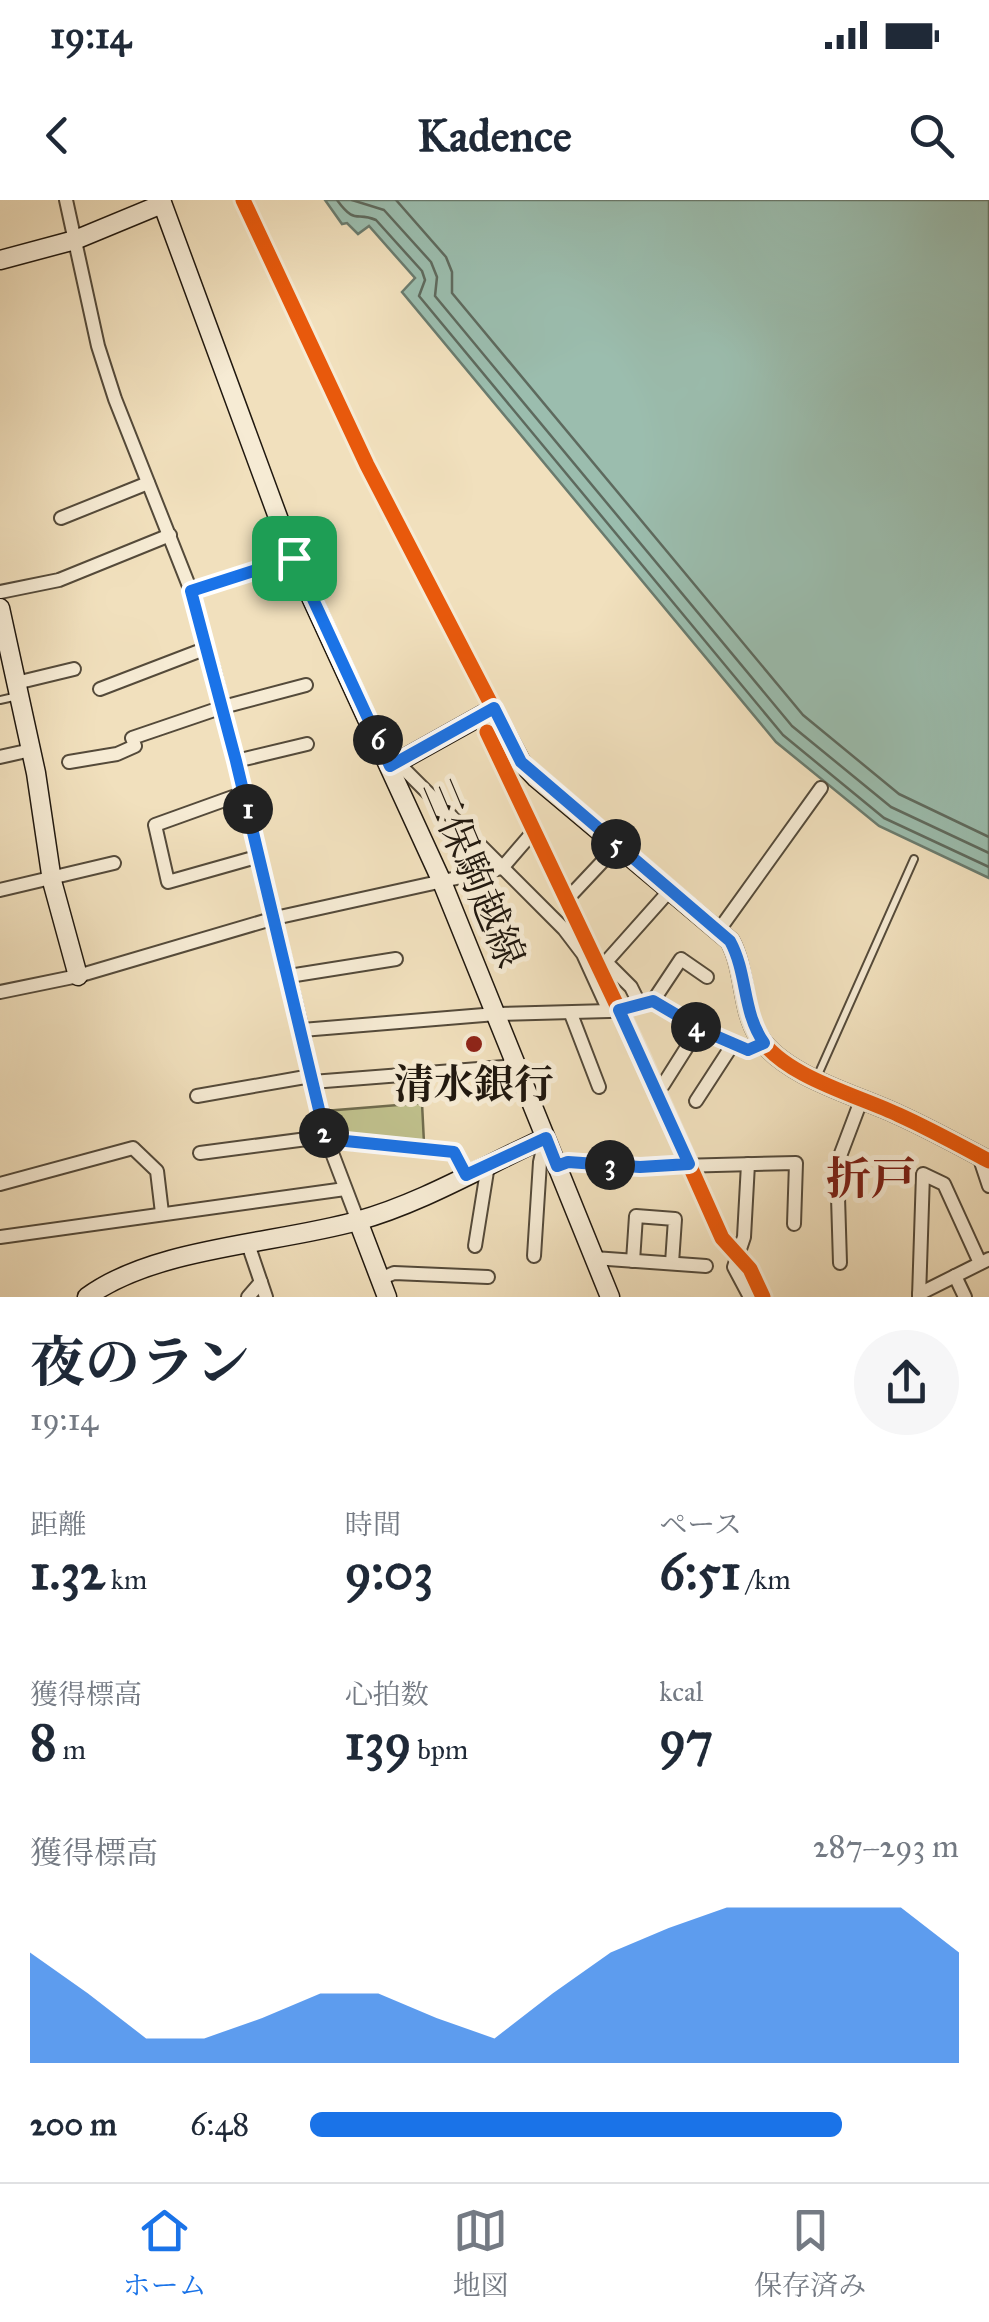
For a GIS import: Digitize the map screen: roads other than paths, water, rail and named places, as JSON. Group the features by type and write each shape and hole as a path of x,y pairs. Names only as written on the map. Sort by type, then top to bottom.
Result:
{"street":[{"path":"66,200 98,346 191,591 207,648 326,1139 384,1288"},
{"path":"243,200 368,466 521,762 719,930 736,954 749,1014 764,1043 781,1060 984,1158 989,1186"},
{"path":"0,260 74,240 165,201"},
{"name":"三保駒越線","path":"165,201 294,558 394,764 610,1297"},
{"path":"62,518 148,483"},
{"path":"0,592 59,580 170,535"},
{"path":"191,591 294,558"},
{"path":"0,608 3,636 31,750 52,876 78,976"},
{"path":"100,689 207,648"},
{"path":"18,689 74,669"},
{"path":"69,762 116,754 135,746 132,738 306,684"},
{"path":"494,708 394,764 564,928 582,954 609,1011"},
{"path":"236,761 308,744"},
{"path":"0,757 31,750"},
{"path":"719,930 821,788"},
{"path":"244,793 155,824 168,882 260,856"},
{"path":"0,992 78,976 274,918 502,868 533,832"},
{"path":"571,894 618,845"},
{"path":"0,890 114,863"},
{"path":"671,889 606,962 646,1003 748,1050 764,1043"},
{"path":"289,976 396,958"},
{"path":"302,1030 496,1014 609,1011 646,1003 680,958 707,977"},
{"path":"571,1014 599,1087"},
{"path":"663,1085 699,1028"},
{"path":"696,1101 734,1044"},
{"path":"197,1096 312,1079 516,1066"},
{"path":"840,1262 836,1164 862,1098"},
{"path":"87,1297 140,1270 358,1221 546,1138"},
{"path":"534,1256 540,1162 546,1138"},
{"path":"200,1153 326,1139 454,1152 466,1175"},
{"path":"0,1184 134,1148 157,1171 162,1214"},
{"path":"557,1166 568,1162 640,1167 796,1164 794,1224"},
{"path":"748,1164 744,1237 734,1266 750,1297"},
{"path":"476,1246 488,1165"},
{"path":"923,1174 944,1184 985,1261 920,1295 923,1174"},
{"path":"0,1237 345,1189"},
{"path":"632,1261 636,1216 675,1219 672,1264"},
{"path":"248,1244 266,1297"},
{"path":"594,1258 706,1266"},
{"path":"384,1288 394,1272 488,1277"},
{"path":"955,1276 965,1297"},
{"path":"248,1297 261,1282"}],"lane":[{"path":"0,700 18,689"},
{"path":"817,1078 914,859"}],"water":[{"path":"325,200 989,200 989,878 879,826 776,742 402,292 415,278 369,226 358,234 347,223 342,224"}],"place":[{"name":"清水銀行","path":"474,1044"}],"district":[{"name":"折戸","path":"871,1178"}]}
